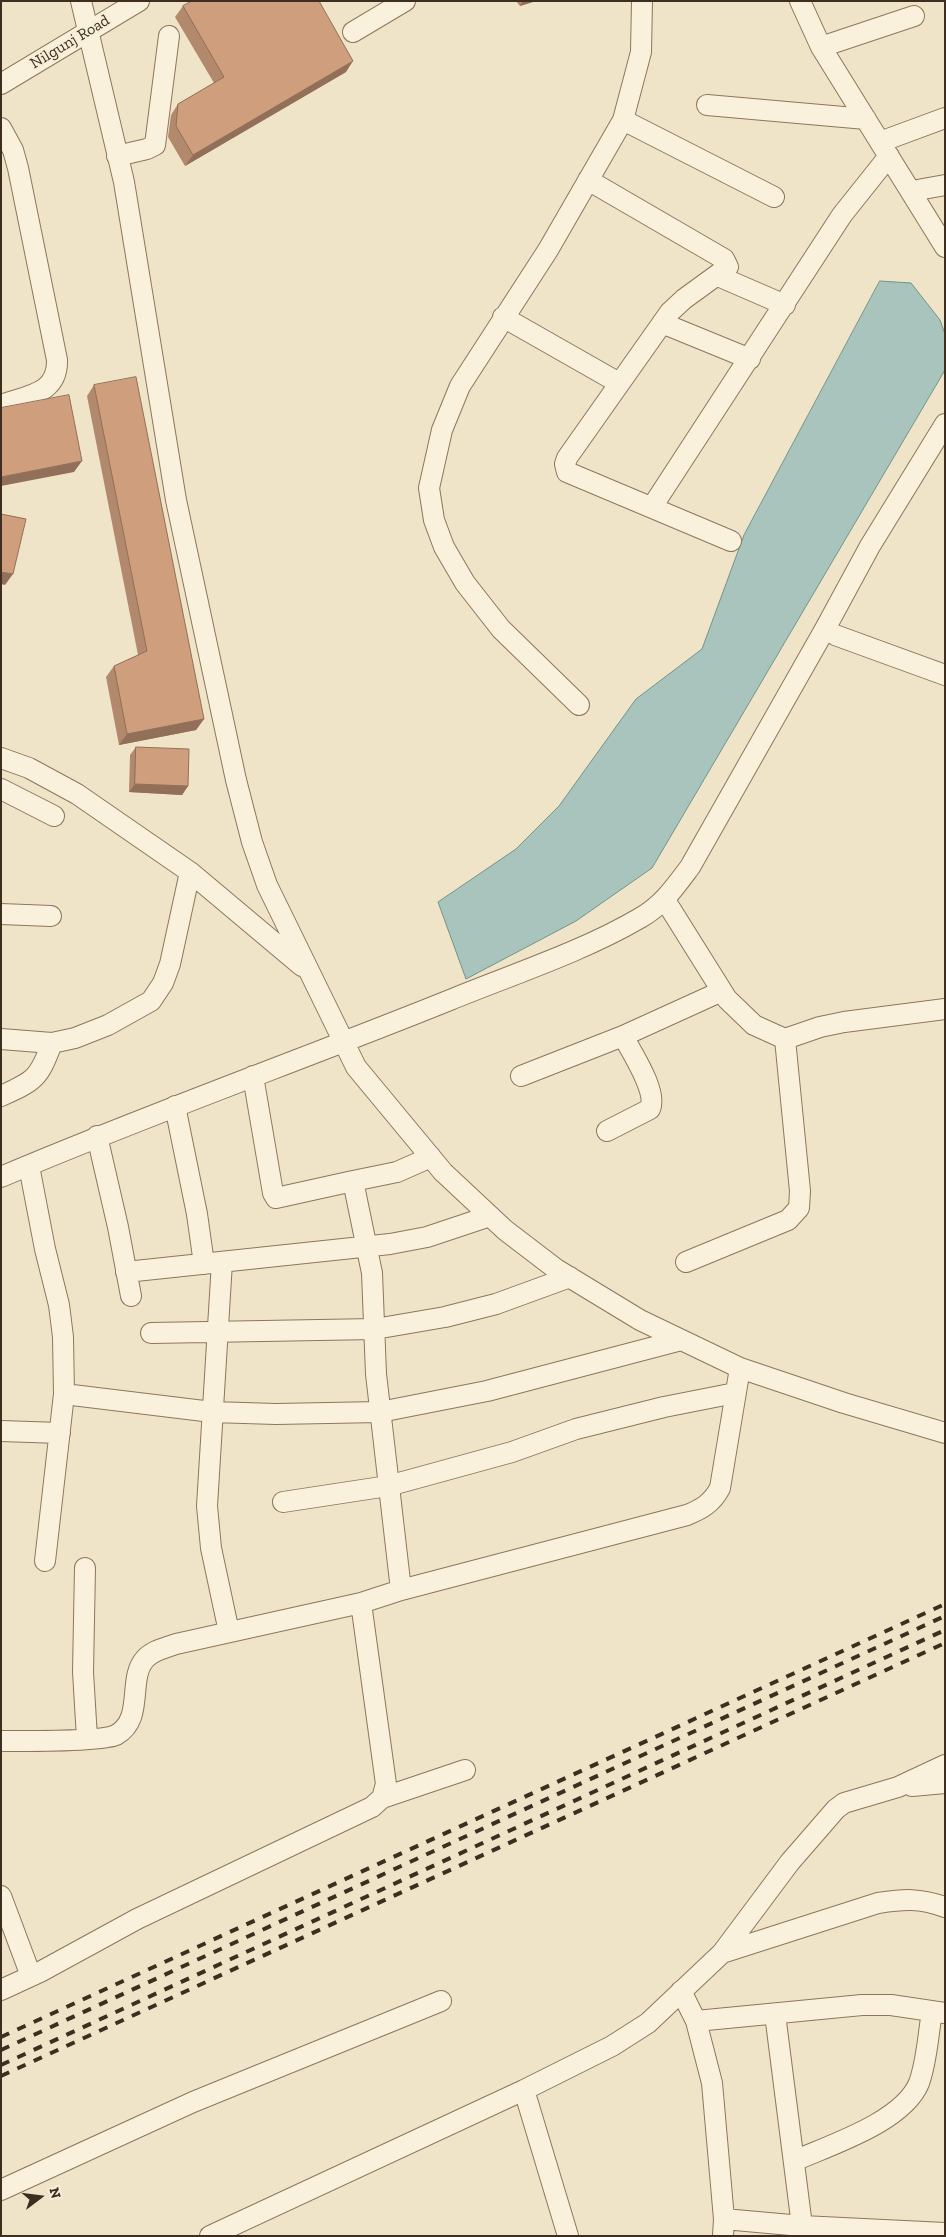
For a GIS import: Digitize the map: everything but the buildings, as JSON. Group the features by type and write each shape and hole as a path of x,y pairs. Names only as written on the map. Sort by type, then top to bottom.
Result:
{"street":[{"path":"81,1 124,182 176,500 236,780 252,842 267,885 356,1067 431,1157 490,1216 505,1230 570,1277 640,1320 740,1368 844,1403 945,1433"},
{"name":"Nilgunj Road","path":"1,84 139,1"},
{"path":"353,32 405,1"},
{"path":"579,705 501,629 465,583 444,547 434,520 429,488 442,430 460,386 548,250 622,120 641,52 642,1"},
{"path":"800,1 821,47 945,247"},
{"path":"821,47 914,16"},
{"path":"118,156 156,145 169,36"},
{"path":"707,105 866,119"},
{"path":"652,508 885,149 945,118"},
{"path":"622,120 774,197"},
{"path":"1,128 13,150 18,168 57,360 58,373 52,383 41,391 1,405"},
{"path":"588,180 724,259 728,267 684,299 670,312 567,458 565,467 567,472 731,541"},
{"path":"912,191 945,185"},
{"path":"718,276 785,305"},
{"path":"503,317 619,383"},
{"path":"662,324 750,359"},
{"path":"1,1178 97,1136 343,1043 610,934 641,918 665,900 690,866 870,546 945,424"},
{"path":"835,635 945,675"},
{"path":"1,758 29,768 77,794 190,872 307,970"},
{"path":"1,789 54,816"},
{"path":"1,1039 52,1043 74,1038 108,1025 151,1001 163,983 170,964 190,872"},
{"path":"665,900 722,991 742,1015 754,1024 785,1039 820,1027 844,1022 945,1009"},
{"path":"1,914 51,916"},
{"path":"521,1076 624,1036 722,991"},
{"path":"607,1131 650,1109 652,1104 651,1092 624,1036"},
{"path":"686,1262 788,1220 799,1208 800,1191 785,1039"},
{"path":"1,1096 27,1084 36,1077 42,1069 52,1043"},
{"path":"253,1076 273,1194 276,1198 397,1172 431,1157"},
{"path":"174,1106 197,1214 213,1263 217,1333 207,1488 208,1522 211,1548 230,1632"},
{"path":"97,1136 130,1296"},
{"path":"29,1166 45,1249 59,1305 63,1337 64,1394 45,1561"},
{"path":"353,1182 372,1273 380,1412 400,1590"},
{"path":"126,1272 367,1246 426,1237 490,1216"},
{"path":"151,1334 375,1329 445,1317 496,1304 570,1277"},
{"path":"64,1394 212,1412 276,1414 380,1412 487,1391 681,1340"},
{"path":"1,1741 107,1737 115,1735 125,1728 132,1714 140,1666 155,1651 176,1644 361,1602 400,1590 687,1515 704,1508 715,1498 720,1488 740,1368"},
{"path":"283,1502 388,1486 512,1452 576,1430 664,1407 735,1394"},
{"path":"1,1431 60,1433"},
{"path":"85,1568 83,1672 87,1738"},
{"path":"361,1602 386,1784 382,1798"},
{"path":"898,1788 945,1765"},
{"path":"1,1990 137,1920 372,1807 382,1798 465,1770"},
{"path":"210,2236 524,2090 631,2036 648,2023 722,1953 790,1862 836,1809 844,1803 898,1788 945,1783"},
{"path":"1,1896 31,1976"},
{"path":"722,1953 878,1904 901,1900 926,1900 945,1907"},
{"path":"681,1991 696,2021 712,2083 724,2228 802,2226 855,2232 945,2233"},
{"path":"1,2190 193,2102 440,2001"},
{"path":"696,2021 862,2005 891,2005 938,2012 918,2084 906,2103 871,2126 794,2161"},
{"path":"775,2014 802,2226"},
{"path":"524,2090 568,2236"}],"water":[{"path":"880,281 911,283 940,320 945,334 945,370 652,868 576,921 466,979 438,902 516,849 559,806 636,699 702,649 744,535"}],"railway":[{"path":"1,2037 945,1604"},
{"path":"1,2050 945,1616"},
{"path":"1,2065 945,1630"},
{"path":"1,2076 945,1643"}]}
